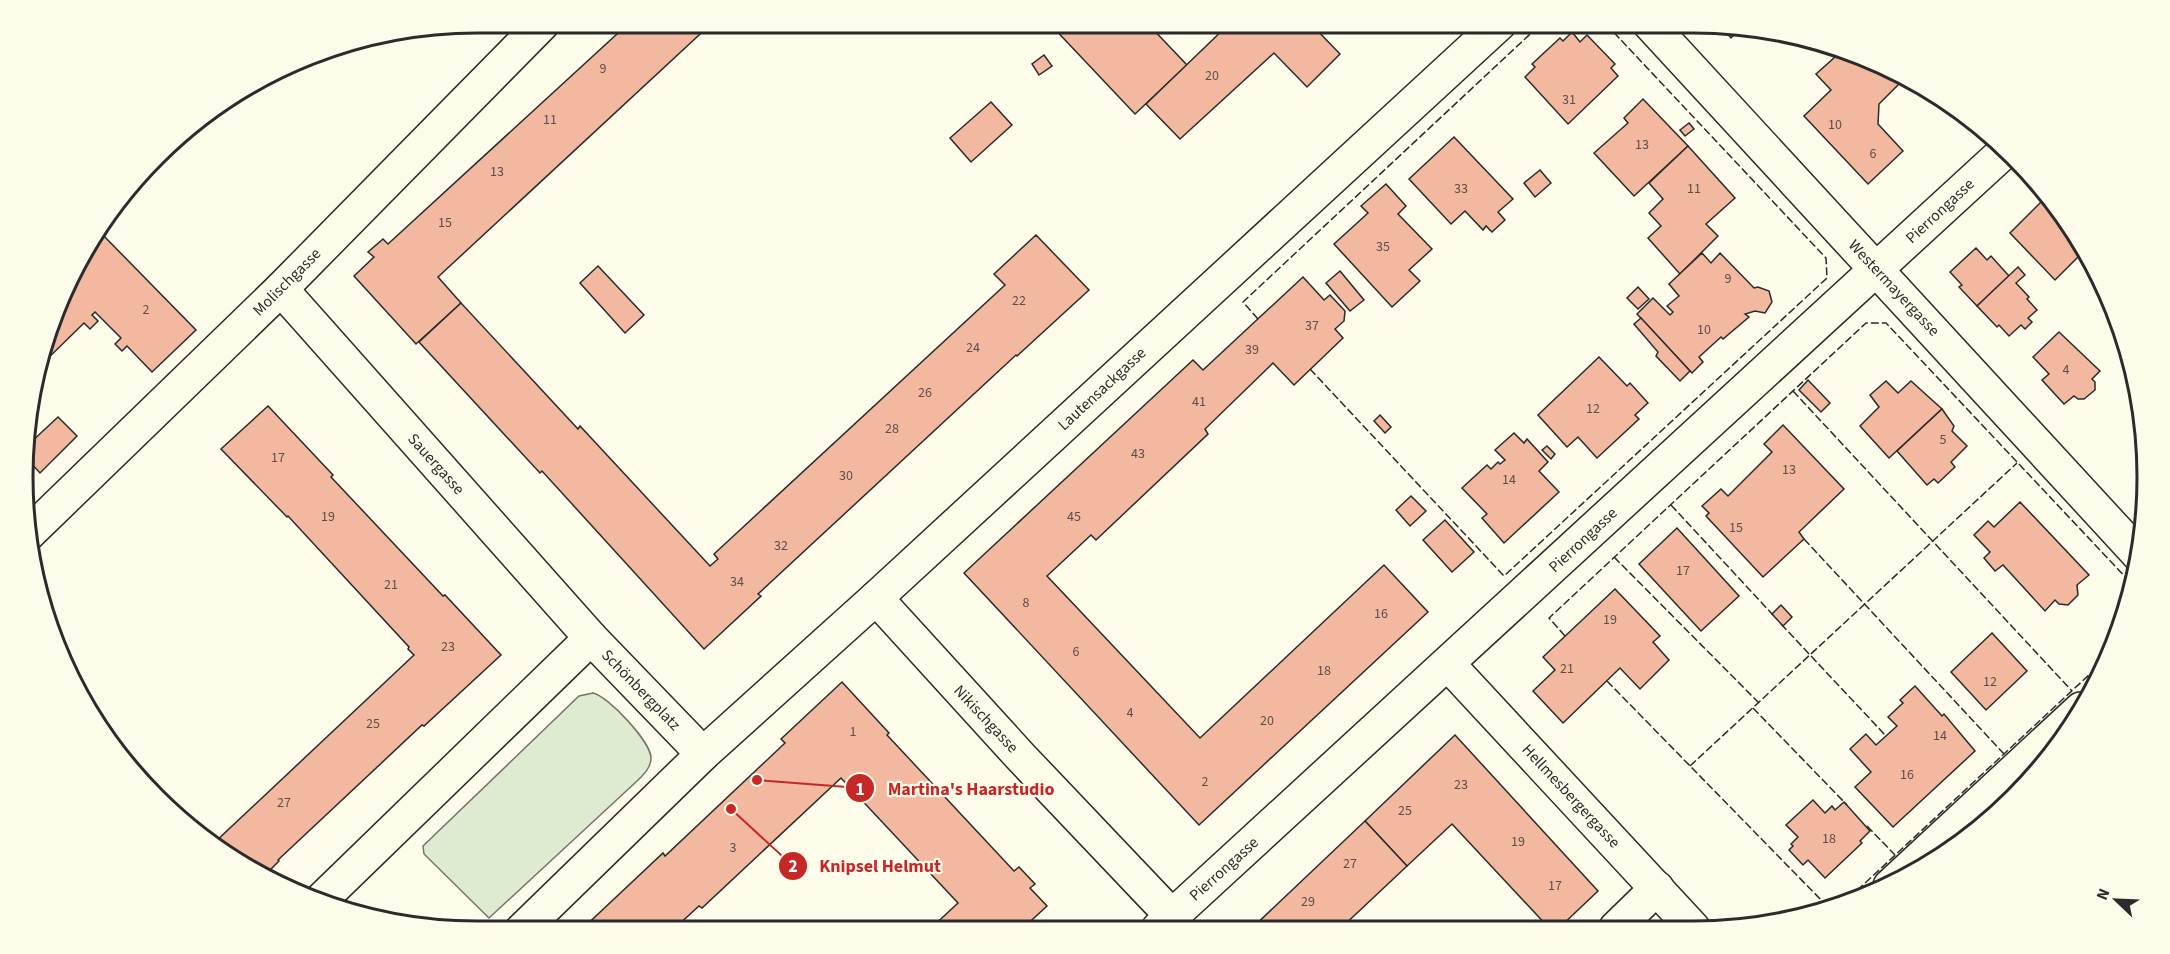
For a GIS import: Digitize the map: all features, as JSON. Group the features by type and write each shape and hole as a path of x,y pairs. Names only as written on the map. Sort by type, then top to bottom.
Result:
{"street":[{"name":"Molischgasse","path":"36,526 281,289 532,33"},
{"name":"Lautensackgasse","path":"703,754 876,598 1488,33"},
{"name":"Westermayergasse","path":"1659,33 2131,546"},
{"name":"Pierrongasse","path":"1167,921 2000,156"},
{"name":"Sauergasse","path":"281,289 591,638"},
{"name":"Nikischgasse","path":"876,598 1020,756 1163,921"},
{"name":"Schönbergplatz","path":"328,895 591,638 703,754"},
{"name":"Hellmesbergergasse","path":"1448,664 1687,921"},
{"path":"1918,860 2056,732"},
{"path":"531,921 703,754"},
{"path":"1623,921 1657,888"}],"green space":[{"path":"593,693 608,702 637,731 649,751 650,765 637,781 489,918 424,854 423,846 579,696"}],"building":[{"path":"618,33 701,33 438,277 461,303 416,344 354,276 374,257 368,252 383,239 388,244"},
{"path":"1058,33 1157,33 1187,65 1135,114"},
{"path":"1220,33 1320,33 1340,54 1307,87 1274,53 1180,139 1146,104"},
{"path":"1571,33 1580,42 1587,35 1615,64 1611,68 1618,76 1568,124 1525,77 1535,67 1532,64 1560,38 1563,41"},
{"path":"1044,55 1052,66 1039,75 1032,64"},
{"path":"1835,57 1899,84 1879,104 1878,124 1903,151 1868,184 1804,116 1831,90 1816,74"},
{"path":"1643,99 1688,146 1634,196 1594,153 1628,123 1624,118"},
{"path":"991,102 1012,125 971,162 950,138"},
{"path":"1689,123 1694,129 1685,136 1680,130"},
{"path":"1454,137 1513,199 1498,212 1505,220 1492,232 1486,226 1483,230 1465,211 1451,224 1409,179"},
{"path":"1688,146 1735,198 1706,224 1718,236 1680,274 1648,238 1661,226 1649,213 1663,199 1649,183"},
{"path":"1540,170 1551,183 1535,197 1524,183"},
{"path":"1386,184 1406,206 1398,214 1432,249 1409,270 1420,281 1392,307 1334,244 1368,213 1361,206"},
{"path":"2041,202 2079,256 2055,280 2010,233"},
{"path":"1036,235 1089,290 758,594 761,596 704,649 542,471 540,473 419,342 461,303 578,429 580,426 710,566 718,559 714,554 1005,285 994,274"},
{"path":"104,236 196,330 152,372 127,346 122,351 115,344 121,338 95,312 92,315 98,321 90,329 84,323 50,356 67,307 92,255"},
{"path":"1976,248 1987,260 1991,256 2009,276 1977,306 1959,287 1962,285 1950,272"},
{"path":"1702,253 1711,263 1720,253 1754,288 1769,291 1772,302 1765,313 1755,311 1745,314 1749,317 1723,339 1721,337 1699,357 1703,362 1692,373 1637,314 1653,298 1670,315 1673,312 1667,306 1679,296 1669,284"},
{"path":"598,266 644,315 625,333 580,283"},
{"path":"2018,267 2025,275 2016,283 2037,310 2028,318 2032,322 2025,329 2021,325 2009,336 1977,306"},
{"path":"1340,271 1364,300 1350,311 1326,283"},
{"path":"1303,277 1324,300 1330,295 1345,311 1344,321 1335,329 1343,338 1294,385 1273,363 1205,429 1208,434 1096,540 1091,535 1047,576 1200,738 1384,565 1428,612 1199,825 964,573 1193,360 1203,370"},
{"path":"1638,287 1649,299 1638,309 1627,298"},
{"path":"1641,318 1690,371 1680,381 1656,356 1658,352 1634,324"},
{"path":"2059,332 2100,371 2092,379 2095,382 2095,390 2084,399 2074,396 2064,404 2042,380 2049,374 2033,357"},
{"path":"1599,357 1627,386 1630,383 1648,403 1635,415 1639,419 1597,458 1578,437 1567,447 1538,415"},
{"path":"1808,380 1830,403 1821,412 1799,390"},
{"path":"1886,381 1898,393 1911,381 1942,409 1889,458 1860,426 1879,407 1870,395"},
{"path":"268,406 333,475 331,477 501,655 424,726 422,725 270,870 219,838 414,655 288,516 221,449"},
{"path":"1942,409 1954,426 1952,431 1967,446 1951,462 1955,467 1938,483 1934,479 1927,485 1897,451"},
{"path":"1380,415 1391,427 1385,433 1374,421"},
{"path":"58,417 77,436 40,473 33,466 35,438"},
{"path":"1783,425 1844,489 1799,532 1804,539 1763,577 1706,516 1709,513 1702,506 1721,489 1728,496 1772,452 1764,444"},
{"path":"1514,433 1524,443 1527,439 1548,462 1539,471 1559,492 1504,543 1482,518 1487,514 1462,488 1487,465 1491,469 1498,462 1500,464 1505,460 1495,450"},
{"path":"1547,446 1555,454 1551,459 1542,450"},
{"path":"1411,496 1426,511 1410,526 1396,510"},
{"path":"2020,502 2089,575 2077,585 2078,595 2068,605 2059,604 2055,600 2045,611 2003,565 1995,571 1984,558 1990,552 1974,535 1988,521 1994,527"},
{"path":"1445,520 1474,552 1452,572 1423,540"},
{"path":"1677,528 1739,596 1701,631 1639,564"},
{"path":"1615,589 1660,636 1653,642 1669,660 1640,689 1620,668 1563,723 1533,691 1555,670 1543,657"},
{"path":"1781,605 1792,617 1783,626 1772,614"},
{"path":"1992,633 2027,671 1986,710 1951,672"},
{"path":"842,682 889,733 887,735 1014,871 1019,867 1035,884 1030,888 1047,906 1031,921 939,921 958,903 841,778 702,908 699,906 683,921 591,921 663,853 665,856 785,743 781,739"},
{"path":"1915,686 1942,716 1944,714 1975,751 1893,827 1855,787 1871,772 1850,749 1866,734 1876,745 1897,726 1888,717 1903,703 1900,700"},
{"path":"1455,735 1598,891 1566,921 1542,921 1452,824 1407,866 1365,821"},
{"path":"1813,800 1825,813 1832,806 1835,810 1844,802 1870,831 1860,841 1862,843 1825,878 1808,860 1803,865 1789,850 1798,837 1786,825"},
{"path":"1365,821 1407,866 1349,921 1259,921"}],"fence":[{"path":"1258,319 1243,302 1531,33"},
{"path":"1310,369 1504,576 1827,278 1826,258 1614,33"},
{"path":"1565,636 1549,618 1866,323 1886,323 2125,577"},
{"path":"1793,391 2072,691"},
{"path":"1690,766 2017,463"},
{"path":"1671,505 1773,615"},
{"path":"1804,539 2004,754"},
{"path":"1614,557 1759,703"},
{"path":"1781,624 1886,736"},
{"path":"1859,888 2091,673"},
{"path":"1607,681 1822,901"},
{"path":"1753,708 1847,805"},
{"path":"1867,826 1895,855"}],"place":[{"name":"Martina's Haarstudio","path":"757,780"},
{"name":"Knipsel Helmut","path":"731,809"}]}
